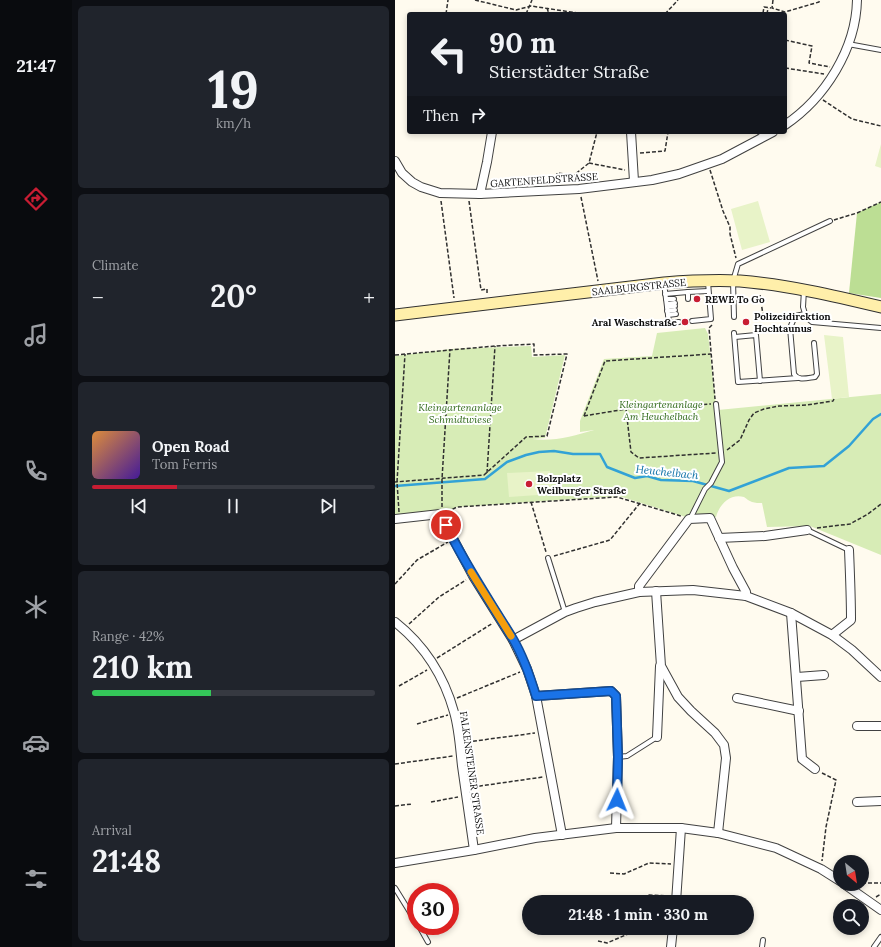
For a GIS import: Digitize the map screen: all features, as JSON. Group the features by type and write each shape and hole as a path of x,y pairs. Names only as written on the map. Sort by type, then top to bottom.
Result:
{"street":[{"path":"787,124 801,113 818,96 835,72 848,44 854,22 857,0"},
{"name":"GARTENFELDSTRASSE","path":"480,194 492,134"},
{"path":"631,134 634,181"},
{"name":"GARTENFELDSTRASSE","path":"395,161 402,172 412,182 421,187 440,193 480,194 555,191 664,178 709,164 735,153 764,134"},
{"name":"SAALBURGSTRASSE","path":"395,314 666,302 708,286 733,281 804,290 881,307"},
{"path":"832,295 881,314"},
{"path":"397,519 441,514 453,540 473,576 513,640 527,669 536,696 562,835"},
{"path":"639,592 639,586 689,519 710,518 746,592 746,596"},
{"path":"719,538 765,536 807,530"},
{"path":"832,635 851,620 849,550"},
{"path":"513,640 565,612 595,602 639,592 693,590 746,596 791,613 832,635 879,672"},
{"path":"656,591 661,666 657,737"},
{"path":"791,613 802,759 815,769"},
{"name":"FALKENSTEINER STRASSE","path":"395,622 418,642 433,663 450,701 454,713 461,755 474,850"},
{"path":"661,666 677,697 715,733 724,745 726,758 718,833"},
{"path":"797,677 824,675"},
{"path":"536,696 611,691 616,696 618,757 616,828"},
{"path":"737,698 799,711"},
{"path":"857,726 881,726"},
{"path":"857,802 881,802"},
{"path":"395,863 562,835 616,828 681,828 718,833 776,848 821,869 833,877"},
{"path":"676,895 681,828"},
{"path":"854,891 881,910"},
{"path":"671,947 672,935"}],"lane":[{"path":"848,44 881,50"},
{"path":"734,317 733,281 738,264 830,221"},
{"path":"666,302 687,296 708,286 711,319 692,321"},
{"path":"804,290 803,307 806,317 812,322 881,328"},
{"path":"666,302 675,306 666,302"},
{"path":"666,302 669,323 679,322"},
{"path":"798,378 794,374 790,328 795,316 805,314"},
{"path":"761,381 756,335 734,335 737,382 761,381 815,377 817,374 814,342"},
{"path":"689,519 722,462 716,404"},
{"path":"807,530 849,550"},
{"path":"548,558 565,612"},
{"path":"618,757 627,756 657,737"},
{"path":"395,888 407,907"},
{"path":"424,935 428,942"},
{"path":"874,947 881,937"},
{"path":"762,947 763,940"}],"path":[{"path":"446,12 448,0"},
{"path":"475,0 515,10 531,6 572,12"},
{"path":"528,12 532,0"},
{"path":"667,12 678,0"},
{"path":"771,8 773,0"},
{"path":"787,12 819,2 820,0"},
{"path":"763,12 764,7 782,12"},
{"path":"547,8 548,12"},
{"path":"767,12 768,8"},
{"path":"787,40 812,46 809,63 835,72"},
{"path":"787,68 835,72"},
{"path":"818,96 852,118 881,126"},
{"path":"555,191 557,173 574,175 589,163 596,134"},
{"path":"633,154 665,151 668,134"},
{"path":"589,163 633,172"},
{"path":"709,164 729,227 735,256"},
{"path":"579,189 598,282"},
{"path":"440,193 454,299"},
{"path":"469,194 481,290 487,289 487,295"},
{"path":"830,221 857,213 881,202"},
{"path":"760,295 763,315"},
{"path":"711,354 605,361 584,416 626,409 716,404 709,328 712,324"},
{"path":"395,355 450,349 534,344 534,355 567,354 547,436 527,437 484,475 396,483"},
{"path":"487,473 495,346"},
{"path":"450,349 441,514 457,507 617,497 689,519"},
{"path":"397,519 396,483 405,354"},
{"path":"626,409 631,452 639,458 721,454 740,440 754,413 779,406 833,402 834,399"},
{"path":"531,502 548,558 610,540 640,503"},
{"path":"807,530 850,524 868,514 881,504"},
{"path":"395,584 417,560 453,540"},
{"path":"403,628 439,597 473,576"},
{"path":"399,686 500,619"},
{"path":"450,701 527,669"},
{"path":"417,724 454,713"},
{"path":"459,744 543,732"},
{"path":"395,764 461,755"},
{"path":"815,769 836,780 826,826 821,869"},
{"path":"431,802 466,792 550,776"},
{"path":"395,806 412,804"},
{"path":"610,873 624,874 649,863 679,864"},
{"path":"869,883 881,883"},
{"path":"598,941 607,943 626,935"}],"green space":[{"path":"881,144 881,168 875,166"},
{"path":"758,201 770,242 742,250 731,209"},
{"path":"881,202 881,298 849,293 857,213"},
{"path":"705,328 708,334 716,406 718,410 881,394 881,555 810,526 767,527 762,503 752,502 739,496 730,498 722,504 716,517 689,518 619,496 457,507 442,514 395,519 395,356 451,349 531,346 532,357 565,355 545,438 532,439 548,440 594,430 580,432 580,421 604,359 652,356 657,333"},
{"path":"824,335 843,337 849,397 832,399"},
{"name":"Bolzplatz Weilburger Straße","path":"550,471 552,494 509,497 507,473"}],"waterway":[{"name":"Heuchelbach","path":"395,486 485,479 507,462 526,455 554,451 573,454 600,454 607,467 635,478 647,476 661,480 693,481 729,491 789,468 824,466 849,446 873,419 881,414"}],"slow traffic":[{"path":"471,572 511,636"}],"place":[{"name":"REWE To Go","path":"697,299"},
{"name":"Aral Waschstraße","path":"685,322"},
{"name":"Polizeidirektion Hochtaunus","path":"746,322"},
{"name":"Bolzplatz Weilburger Straße","path":"529,484"}],"route":[{"path":"446,525 473,576 513,640 527,669 536,696 611,691 616,696 618,757 617,800"}],"park label":[{"name":"Kleingartenanlage Am Heuchelbach","path":"661,410"},
{"name":"Kleingartenanlage Schmidtwiese","path":"460,412"}]}
